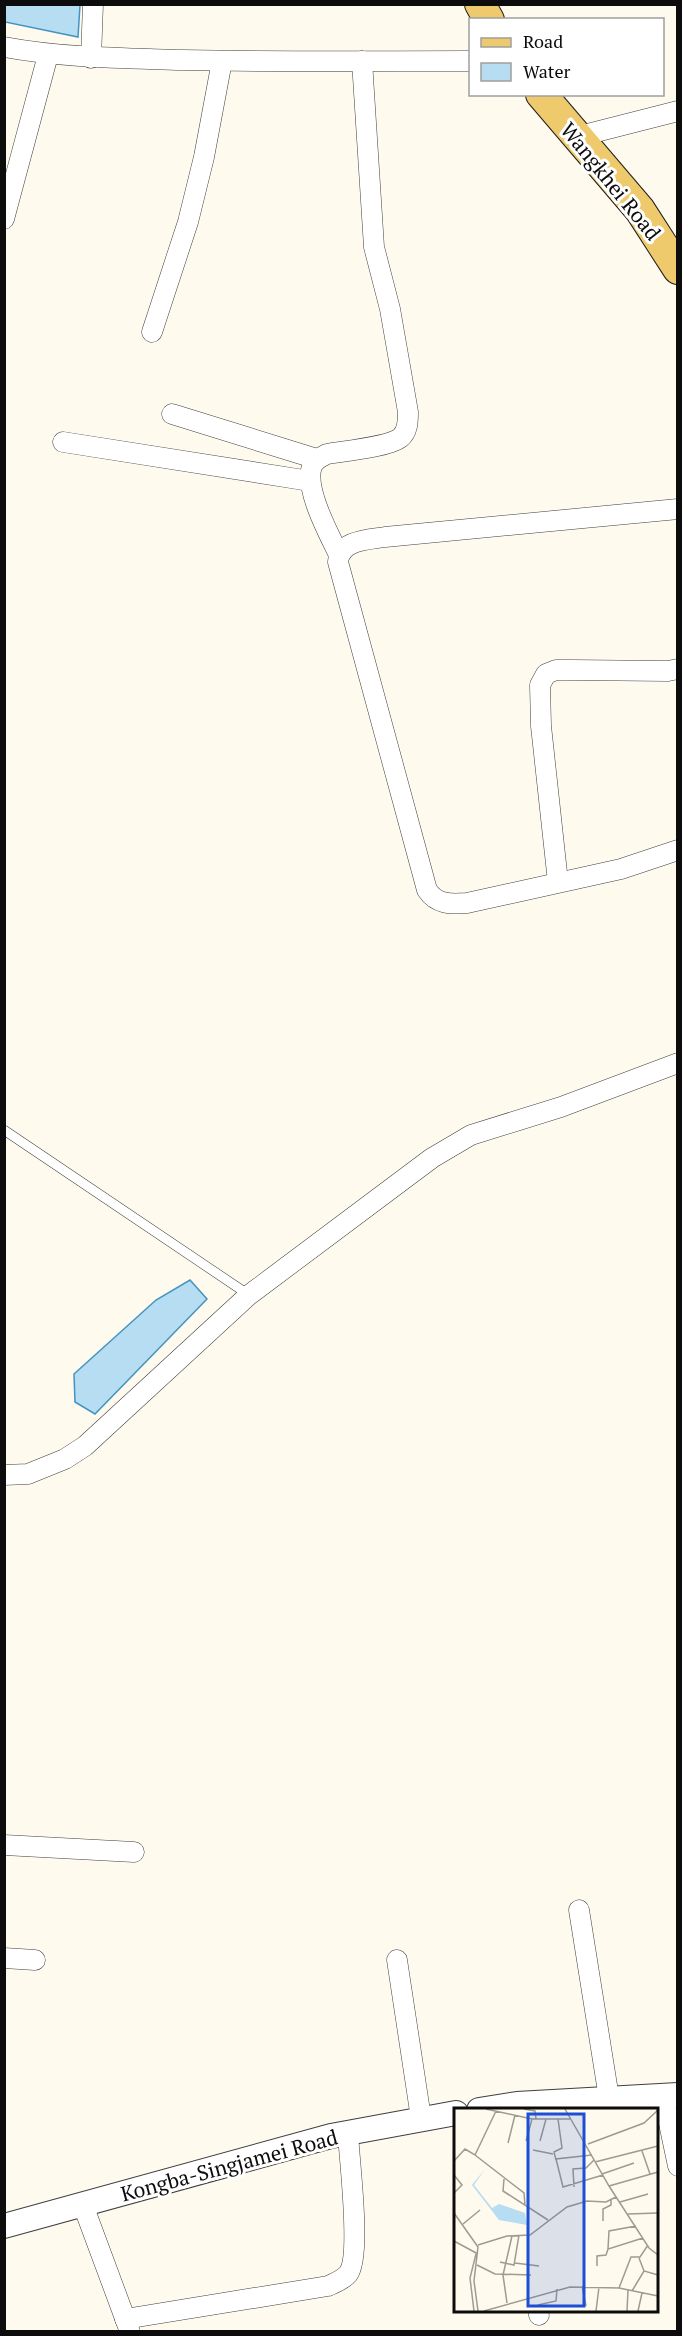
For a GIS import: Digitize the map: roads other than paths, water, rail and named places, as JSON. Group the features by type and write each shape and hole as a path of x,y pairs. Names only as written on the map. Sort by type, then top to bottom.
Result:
{"main road":[{"path":"480,4 488,18"},
{"name":"Wangkhei Road","path":"543,96 640,210 678,270"}],"street":[{"path":"92,58 93,4"},
{"path":"4,47 48,55 92,58 222,61 469,61"},
{"path":"4,219 48,55"},
{"path":"152,332 188,222 204,157 222,61"},
{"path":"339,555 325,527 310,481 312,466 327,454 390,443 402,437 407,427 408,412 390,309 374,247 362,61"},
{"path":"576,137 678,111"},
{"path":"172,414 318,459"},
{"path":"63,442 310,481"},
{"path":"678,509 384,537 347,546 339,555 338,562 404,807 432,898 441,903 467,903 621,869 678,850"},
{"path":"558,882 542,726 540,685 546,674 556,670 668,671 678,669"},
{"path":"4,1475 28,1474 65,1459 86,1446 249,1295 432,1158 471,1135 561,1107 678,1063"},
{"path":"4,1845 134,1852"},
{"path":"579,1910 609,2098"},
{"path":"4,1958 35,1960"},
{"path":"397,1960 422,2118"},
{"path":"498,2108 670,2095 678,2166"},
{"name":"Kongba-Singjamei Road","path":"4,2226 348,2133 454,2113"},
{"path":"83,2205 128,2325 328,2286 349,2273 355,2250 348,2133"}],"lane":[{"path":"4,1130 249,1295"}],"water":[{"path":"5,4 80,5 78,37 5,22"},
{"path":"190,1280 207,1299 95,1414 75,1402 74,1374 156,1300"}]}
